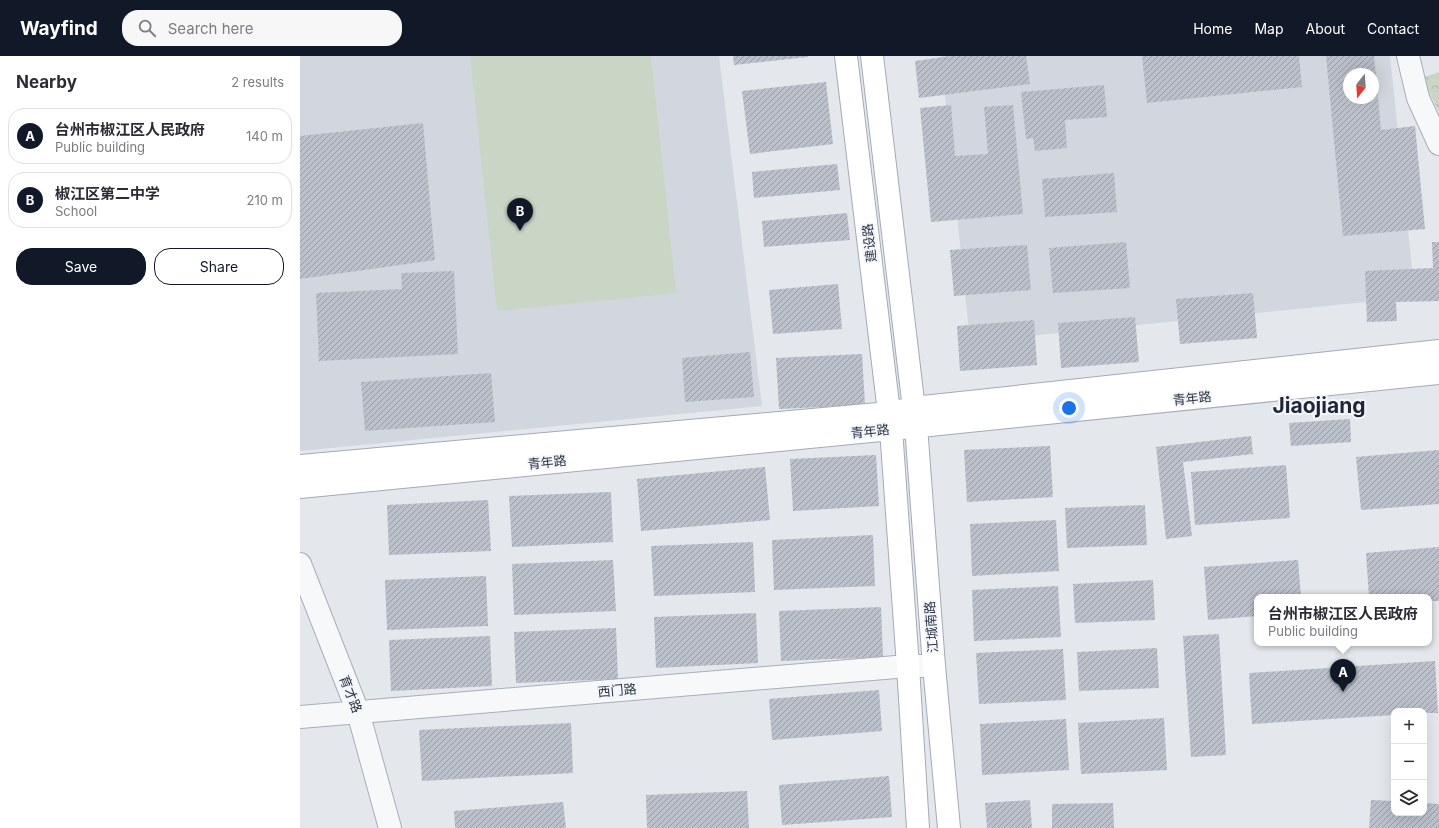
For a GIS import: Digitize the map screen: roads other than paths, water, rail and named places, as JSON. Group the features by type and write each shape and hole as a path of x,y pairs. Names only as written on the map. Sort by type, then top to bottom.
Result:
{"main road":[{"name":"建设路","path":"846,56 890,421"},
{"name":"建设路","path":"872,56 915,417"},
{"path":"915,417 1439,351"},
{"name":"青年路","path":"300,487 915,417 1439,373"},
{"name":"江城南路","path":"915,417 948,828"},
{"path":"300,466 890,421"},
{"name":"江城南路","path":"890,421 918,828"}],"street":[{"path":"1408,56 1418,98 1439,144"},
{"name":"育才路","path":"300,564 358,712 390,828"},
{"name":"西门路","path":"300,717 908,666 934,666"}],"place":[{"name":"椒江区第二中学","path":"520,231"},
{"name":"台州市椒江区人民政府","path":"1343,692"}],"district":[{"name":"Jiaojiang","path":"1319,405"}]}
